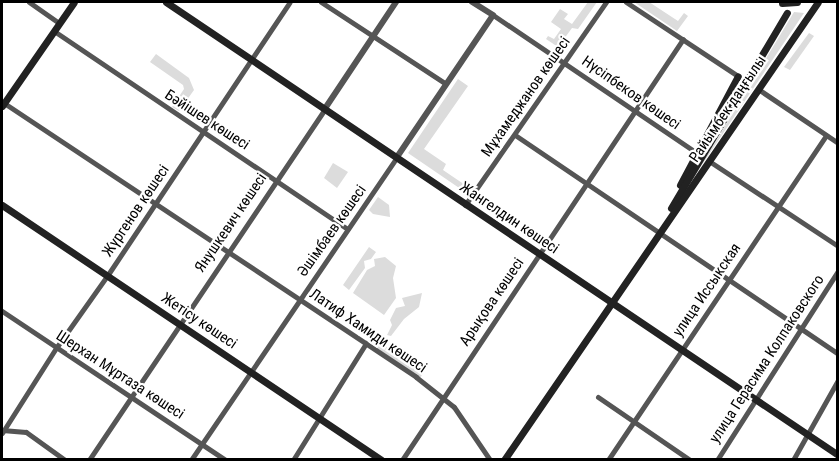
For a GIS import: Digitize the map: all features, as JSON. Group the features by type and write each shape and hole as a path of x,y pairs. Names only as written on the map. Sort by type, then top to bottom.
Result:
{"main road":[{"path":"3,104 74,2"},
{"name":"Жангелдин көшесі","path":"166,2 837,455"},
{"path":"782,2 797,2"},
{"name":"Райымбек даңғылы","path":"504,459 658,231 818,2"},
{"name":"Райымбек даңғылы","path":"658,231 787,13"},
{"name":"Райымбек даңғылы","path":"669,211 695,152 738,76"},
{"name":"Жетісу көшесі","path":"2,205 381,459"}],"street":[{"path":"29,2 59,23"},
{"name":"Жүргенов көшесі","path":"2,431 290,2"},
{"path":"321,2 445,83"},
{"name":"Янушкевич көшесі","path":"89,459 396,2"},
{"path":"472,2 492,15"},
{"name":"Мұхамеджанов көшесі","path":"465,205 606,2"},
{"path":"626,2 738,76"},
{"name":"Нүсіпбеков көшесі","path":"492,15 695,152"},
{"name":"Әшімбаев көшесі","path":"191,459 492,15"},
{"name":"Бәйішев көшесі","path":"54,31 347,229"},
{"name":"Арықова көшесі","path":"402,459 683,39"},
{"path":"758,89 837,143"},
{"name":"Латиф Хамиди көшесі","path":"3,104 366,344 442,398 454,407 468,424 490,459"},
{"path":"515,135 729,278 837,354"},
{"name":"улица Иссыкская","path":"608,459 826,135"},
{"path":"709,161 837,246"},
{"name":"улица Герасима Колпаковского","path":"717,459 837,272"},
{"name":"Шерхан Мұртаза көшесі","path":"2,311 225,459"},
{"path":"293,459 366,344"},
{"path":"793,459 837,380"},
{"path":"598,397 690,459"},
{"path":"2,431 15,429 26,432 65,459"}],"shaded area":[{"path":"588,2 597,2 578,29 572,28 558,47 546,39 548,36 554,39 561,29 551,22 560,9 568,14 564,19 572,24"},
{"path":"634,2 649,2 678,21 684,13 688,16 677,31"},
{"path":"794,12 804,13 685,190 716,141"},
{"path":"809,33 814,36 790,70 784,67"},
{"path":"156,54 189,78 194,90 179,111 172,107 184,89 183,85 150,62"},
{"path":"458,79 468,86 424,149 446,164 443,170 471,189 468,194 408,153"},
{"path":"333,163 348,172 337,188 324,178"},
{"path":"378,197 389,205 390,217 373,214 369,210"},
{"path":"369,247 376,252 371,259 364,261 365,268 349,290 343,285"},
{"path":"385,257 396,266 393,278 396,298 384,315 353,293 367,270 375,266 374,259"},
{"path":"422,293 419,307 404,319 391,336 387,335 392,325 390,320 396,308 405,306 402,298"},
{"path":"384,340 387,348 425,371 420,378 377,348"}]}
